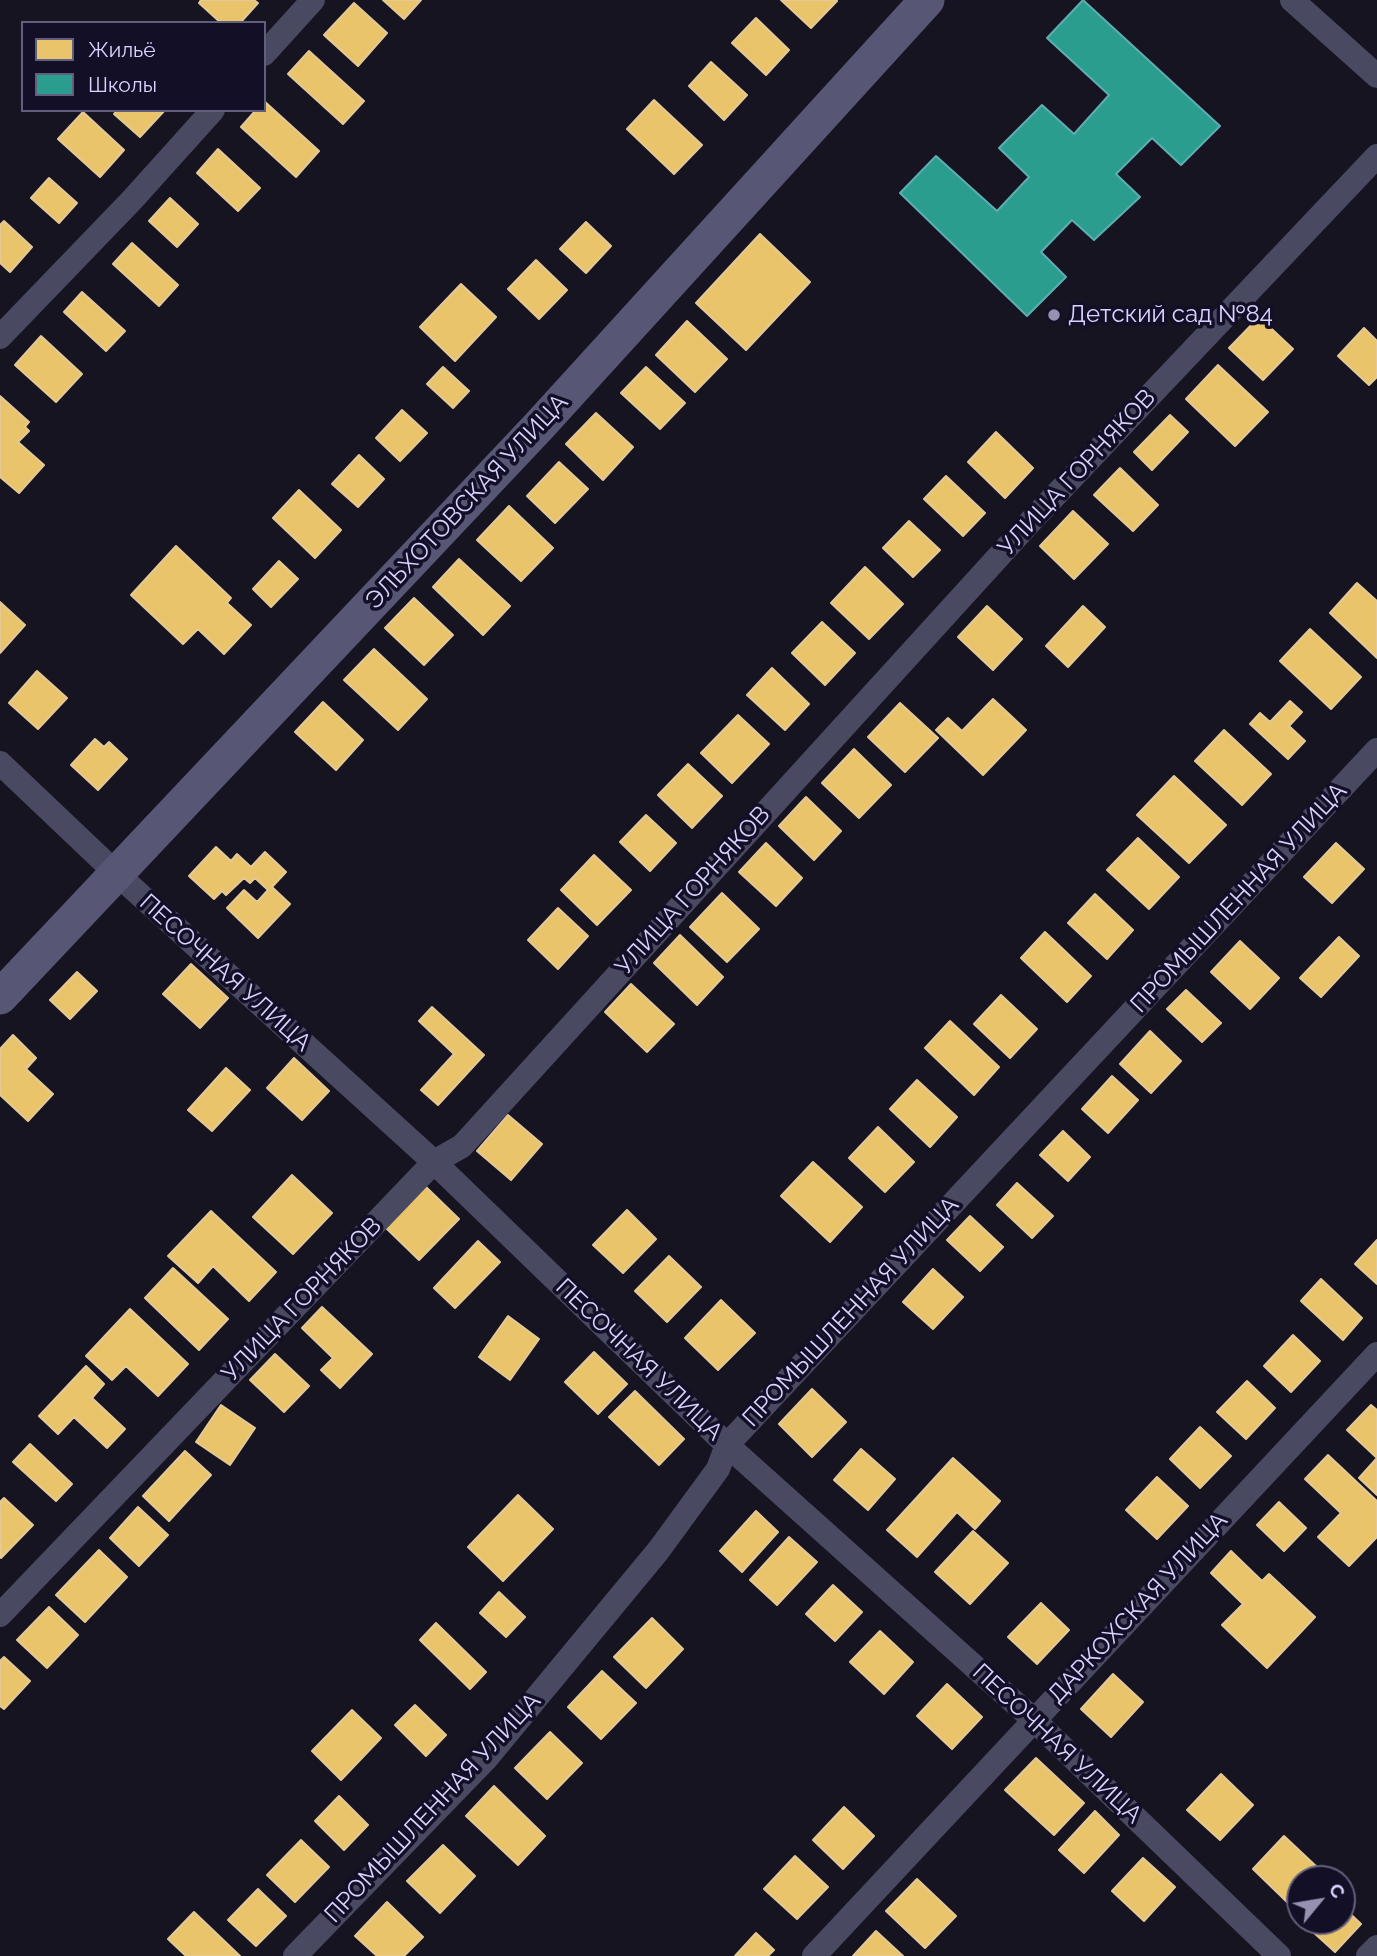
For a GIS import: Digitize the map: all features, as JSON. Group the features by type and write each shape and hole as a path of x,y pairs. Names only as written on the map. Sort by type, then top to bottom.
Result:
{"street":[{"path":"266,52 313,0"},
{"name":"ЭЛЬХОТОВСКАЯ УЛИЦА","path":"0,997 538,426 927,0"},
{"path":"1292,0 1377,76"},
{"path":"0,337 132,200 211,112"},
{"name":"УЛИЦА ГОРНЯКОВ","path":"0,1615 434,1162 461,1146 1031,521 1377,156"},
{"name":"ПРОМЫШЛЕННАЯ УЛИЦА","path":"295,1956 485,1760 658,1551 718,1469 727,1445 1377,750"},
{"name":"ПЕСОЧНАЯ УЛИЦА","path":"0,764 434,1162 727,1445 1034,1720 1279,1956"},
{"name":"ДАРКОХСКАЯ УЛИЦА","path":"814,1956 1377,1354"},
{"path":"1368,1956 1377,1947"}],"building: Жильё":[{"path":"201,0 254,0 258,3 242,21 219,21 199,3"},
{"path":"383,0 421,0 404,19"},
{"path":"781,0 836,0 837,1 811,28"},
{"path":"354,3 387,33 358,66 324,35"},
{"path":"756,18 789,50 766,75 732,43"},
{"path":"309,51 364,101 343,124 288,74"},
{"path":"711,62 747,95 724,120 689,86"},
{"path":"654,100 702,145 674,174 627,129"},
{"path":"266,103 319,151 296,177 241,127 254,112 266,112"},
{"path":"83,112 124,150 100,177 58,139"},
{"path":"116,112 163,112 140,137 114,114"},
{"path":"218,149 260,188 238,211 197,173"},
{"path":"49,178 77,203 59,223 31,198"},
{"path":"170,198 198,224 177,247 149,221"},
{"path":"4,221 32,247 10,272 0,263 0,225"},
{"path":"586,222 611,246 586,273 560,249"},
{"path":"760,234 810,282 746,350 696,303"},
{"path":"132,243 178,285 159,306 113,264"},
{"path":"536,260 567,290 539,319 508,289"},
{"path":"461,284 496,317 455,361 420,327"},
{"path":"82,292 125,331 106,351 64,312"},
{"path":"1259,317 1293,349 1263,380 1229,348"},
{"path":"687,321 727,359 695,392 656,355"},
{"path":"1364,328 1377,341 1377,377 1369,385 1338,356"},
{"path":"41,336 82,374 56,402 15,365"},
{"path":"1218,365 1268,412 1235,446 1186,399"},
{"path":"443,367 469,391 453,408 427,384"},
{"path":"646,367 685,403 660,429 621,393"},
{"path":"0,396 29,422 25,427 29,431 18,442 44,465 19,493 0,477"},
{"path":"402,410 427,433 400,461 376,438"},
{"path":"596,413 633,447 603,480 566,444"},
{"path":"1170,415 1188,432 1152,470 1134,452"},
{"path":"996,432 1033,468 1005,498 968,462"},
{"path":"359,455 384,479 358,507 332,484"},
{"path":"559,462 588,489 555,523 527,496"},
{"path":"1120,468 1158,505 1133,531 1094,495"},
{"path":"946,476 985,513 963,536 924,499"},
{"path":"299,490 341,530 315,558 273,518"},
{"path":"509,506 553,548 521,581 477,540"},
{"path":"1073,511 1108,544 1074,579 1040,546"},
{"path":"909,521 940,550 913,577 883,548"},
{"path":"176,546 231,598 227,603 251,625 224,654 198,629 183,644 131,595"},
{"path":"459,559 510,606 483,635 433,587"},
{"path":"279,561 298,579 271,607 253,589"},
{"path":"865,567 903,604 869,639 831,603"},
{"path":"1357,583 1377,601 1377,658 1330,613"},
{"path":"414,598 453,635 424,665 385,628"},
{"path":"0,602 25,625 0,653"},
{"path":"987,606 1022,639 993,670 958,637"},
{"path":"1083,606 1105,627 1068,667 1046,646"},
{"path":"822,622 855,653 825,685 792,653"},
{"path":"1310,629 1361,677 1331,709 1280,661"},
{"path":"374,649 427,699 398,730 344,680"},
{"path":"772,668 809,704 785,730 747,695"},
{"path":"37,671 67,698 38,729 9,703"},
{"path":"993,699 1026,730 983,775 936,730 948,718 962,731"},
{"path":"1290,701 1302,712 1289,726 1305,741 1288,759 1250,724 1260,713 1270,722"},
{"path":"323,702 363,740 336,770 295,732"},
{"path":"900,703 938,738 905,772 868,737"},
{"path":"738,715 769,744 732,783 701,753"},
{"path":"1224,730 1271,774 1242,805 1195,761"},
{"path":"95,739 104,747 109,742 127,759 98,790 71,765"},
{"path":"854,749 891,785 859,818 822,783"},
{"path":"688,764 722,796 692,828 658,795"},
{"path":"1174,776 1226,825 1189,863 1137,815"},
{"path":"806,797 841,831 814,860 779,826"},
{"path":"646,815 676,843 650,871 620,842"},
{"path":"1138,838 1179,877 1149,909 1107,870"},
{"path":"766,843 802,878 776,906 739,872"},
{"path":"1336,843 1364,869 1332,903 1304,877"},
{"path":"216,847 231,861 237,854 251,867 265,852 286,872 272,887 290,904 258,938 227,908 244,890 257,902 268,890 255,878 250,883 244,878 226,895 222,891 214,899 189,876"},
{"path":"594,855 631,890 597,925 561,890"},
{"path":"722,893 759,929 727,962 690,927"},
{"path":"1095,894 1133,930 1107,959 1068,923"},
{"path":"558,908 588,936 558,969 528,940"},
{"path":"1045,932 1091,976 1067,1002 1021,958"},
{"path":"680,935 723,977 697,1005 654,963"},
{"path":"1339,937 1359,956 1321,997 1300,978"},
{"path":"1240,941 1279,978 1250,1009 1211,972"},
{"path":"191,964 228,998 200,1028 163,994"},
{"path":"77,972 97,991 70,1019 50,1000"},
{"path":"631,984 674,1024 647,1052 605,1012"},
{"path":"1186,990 1221,1023 1202,1042 1167,1009"},
{"path":"1001,995 1037,1029 1010,1058 974,1024"},
{"path":"432,1007 484,1055 438,1105 421,1090 454,1054 419,1021"},
{"path":"950,1021 999,1067 974,1095 925,1048"},
{"path":"1150,1031 1181,1061 1151,1093 1120,1064"},
{"path":"13,1035 36,1058 26,1069 53,1094 28,1121 0,1095 0,1049"},
{"path":"294,1058 329,1091 302,1120 267,1088"},
{"path":"226,1068 250,1090 212,1131 188,1110"},
{"path":"1112,1076 1138,1100 1108,1133 1082,1109"},
{"path":"917,1080 957,1117 930,1147 890,1109"},
{"path":"508,1115 542,1144 511,1180 477,1151"},
{"path":"878,1127 914,1162 885,1192 849,1158"},
{"path":"1063,1131 1090,1157 1068,1181 1040,1155"},
{"path":"813,1162 862,1207 830,1242 781,1196"},
{"path":"292,1175 332,1213 293,1254 253,1217"},
{"path":"1017,1183 1053,1216 1032,1238 997,1205"},
{"path":"425,1186 459,1219 419,1260 385,1227"},
{"path":"627,1210 656,1239 623,1273 593,1245"},
{"path":"211,1211 276,1272 249,1301 213,1266 198,1283 168,1256"},
{"path":"970,1216 1003,1247 980,1271 947,1240"},
{"path":"1377,1240 1377,1284 1355,1264"},
{"path":"478,1241 500,1262 455,1308 434,1288"},
{"path":"669,1256 701,1287 667,1322 635,1291"},
{"path":"173,1268 228,1319 199,1350 145,1298"},
{"path":"933,1269 963,1297 933,1329 903,1302"},
{"path":"1321,1279 1362,1318 1343,1340 1301,1301"},
{"path":"721,1300 755,1333 718,1370 685,1338"},
{"path":"322,1307 372,1354 340,1388 321,1370 333,1358 302,1328"},
{"path":"130,1309 188,1364 158,1396 126,1366 112,1380 86,1356"},
{"path":"508,1316 539,1339 510,1380 479,1357"},
{"path":"1293,1335 1320,1361 1291,1392 1264,1366"},
{"path":"594,1352 627,1384 598,1414 565,1382"},
{"path":"275,1354 309,1386 284,1412 250,1380"},
{"path":"86,1366 104,1384 92,1398 125,1429 107,1448 74,1417 58,1434 39,1416"},
{"path":"1247,1381 1275,1408 1246,1439 1217,1412"},
{"path":"812,1389 846,1422 812,1457 779,1424"},
{"path":"635,1391 684,1439 659,1465 609,1417"},
{"path":"221,1405 255,1428 230,1465 196,1442"},
{"path":"1371,1405 1377,1410 1377,1458 1347,1430"},
{"path":"1200,1427 1231,1456 1200,1488 1170,1459"},
{"path":"30,1444 72,1484 56,1501 13,1462"},
{"path":"861,1449 895,1479 868,1510 834,1480"},
{"path":"185,1451 211,1475 169,1521 143,1496"},
{"path":"1328,1455 1377,1501 1377,1537 1349,1566 1318,1537 1341,1513 1305,1479"},
{"path":"953,1458 1000,1501 975,1529 957,1512 917,1557 887,1530"},
{"path":"1377,1458 1377,1495 1359,1478"},
{"path":"1157,1477 1188,1506 1157,1539 1126,1510"},
{"path":"518,1495 553,1529 503,1581 468,1547"},
{"path":"4,1498 33,1525 1,1558 0,1502"},
{"path":"1279,1502 1306,1528 1284,1551 1257,1525"},
{"path":"138,1507 168,1535 139,1566 110,1538"},
{"path":"756,1511 778,1532 742,1572 720,1551"},
{"path":"973,1531 1008,1563 970,1604 935,1572"},
{"path":"789,1537 817,1562 777,1605 750,1580"},
{"path":"99,1550 127,1577 85,1622 56,1595"},
{"path":"1231,1551 1262,1581 1269,1574 1315,1617 1267,1668 1222,1625 1243,1604 1211,1573"},
{"path":"833,1585 862,1612 835,1641 806,1614"},
{"path":"499,1592 525,1617 506,1637 480,1613"},
{"path":"1041,1603 1069,1630 1037,1664 1008,1637"},
{"path":"49,1607 78,1635 47,1668 17,1640"},
{"path":"652,1618 683,1649 646,1688 614,1657"},
{"path":"436,1623 486,1672 470,1689 420,1640"},
{"path":"880,1631 913,1662 884,1694 850,1662"},
{"path":"4,1657 30,1681 4,1709 0,1706 0,1661"},
{"path":"602,1671 636,1703 601,1739 568,1707"},
{"path":"1113,1674 1143,1702 1111,1737 1081,1709"},
{"path":"947,1684 982,1717 952,1749 917,1716"},
{"path":"415,1705 446,1735 426,1756 395,1725"},
{"path":"352,1710 381,1738 341,1780 312,1751"},
{"path":"550,1732 582,1763 547,1799 515,1768"},
{"path":"1036,1758 1084,1803 1054,1835 1005,1790"},
{"path":"1221,1774 1253,1805 1220,1840 1187,1810"},
{"path":"494,1786 545,1836 518,1865 466,1816"},
{"path":"339,1796 368,1825 344,1850 315,1821"},
{"path":"844,1807 874,1836 843,1869 813,1840"},
{"path":"1095,1811 1119,1835 1084,1873 1059,1850"},
{"path":"1284,1836 1315,1865 1286,1865 1286,1901 1253,1869"},
{"path":"301,1840 329,1867 295,1902 267,1875"},
{"path":"443,1845 475,1876 440,1913 407,1881"},
{"path":"795,1856 828,1887 797,1919 764,1889"},
{"path":"1143,1858 1175,1887 1144,1921 1112,1891"},
{"path":"917,1879 956,1916 925,1948 886,1911"},
{"path":"258,1889 286,1916 256,1946 228,1920"},
{"path":"387,1902 423,1937 404,1956 377,1956 355,1936"},
{"path":"194,1912 240,1956 186,1956 168,1939"},
{"path":"876,1931 903,1956 853,1956"},
{"path":"756,1933 774,1950 768,1956 735,1956"},
{"path":"1316,1935 1351,1935 1335,1952"}],"building: Школы":[{"path":"1083,0 1220,126 1181,165 1152,138 1116,174 1140,197 1094,240 1072,220 1041,252 1066,277 1027,316 900,193 936,156 997,211 1029,177 999,148 1042,105 1074,134 1109,95 1047,38"}],"place":[{"name":"Детский сад №84","path":"1054,315"}]}
